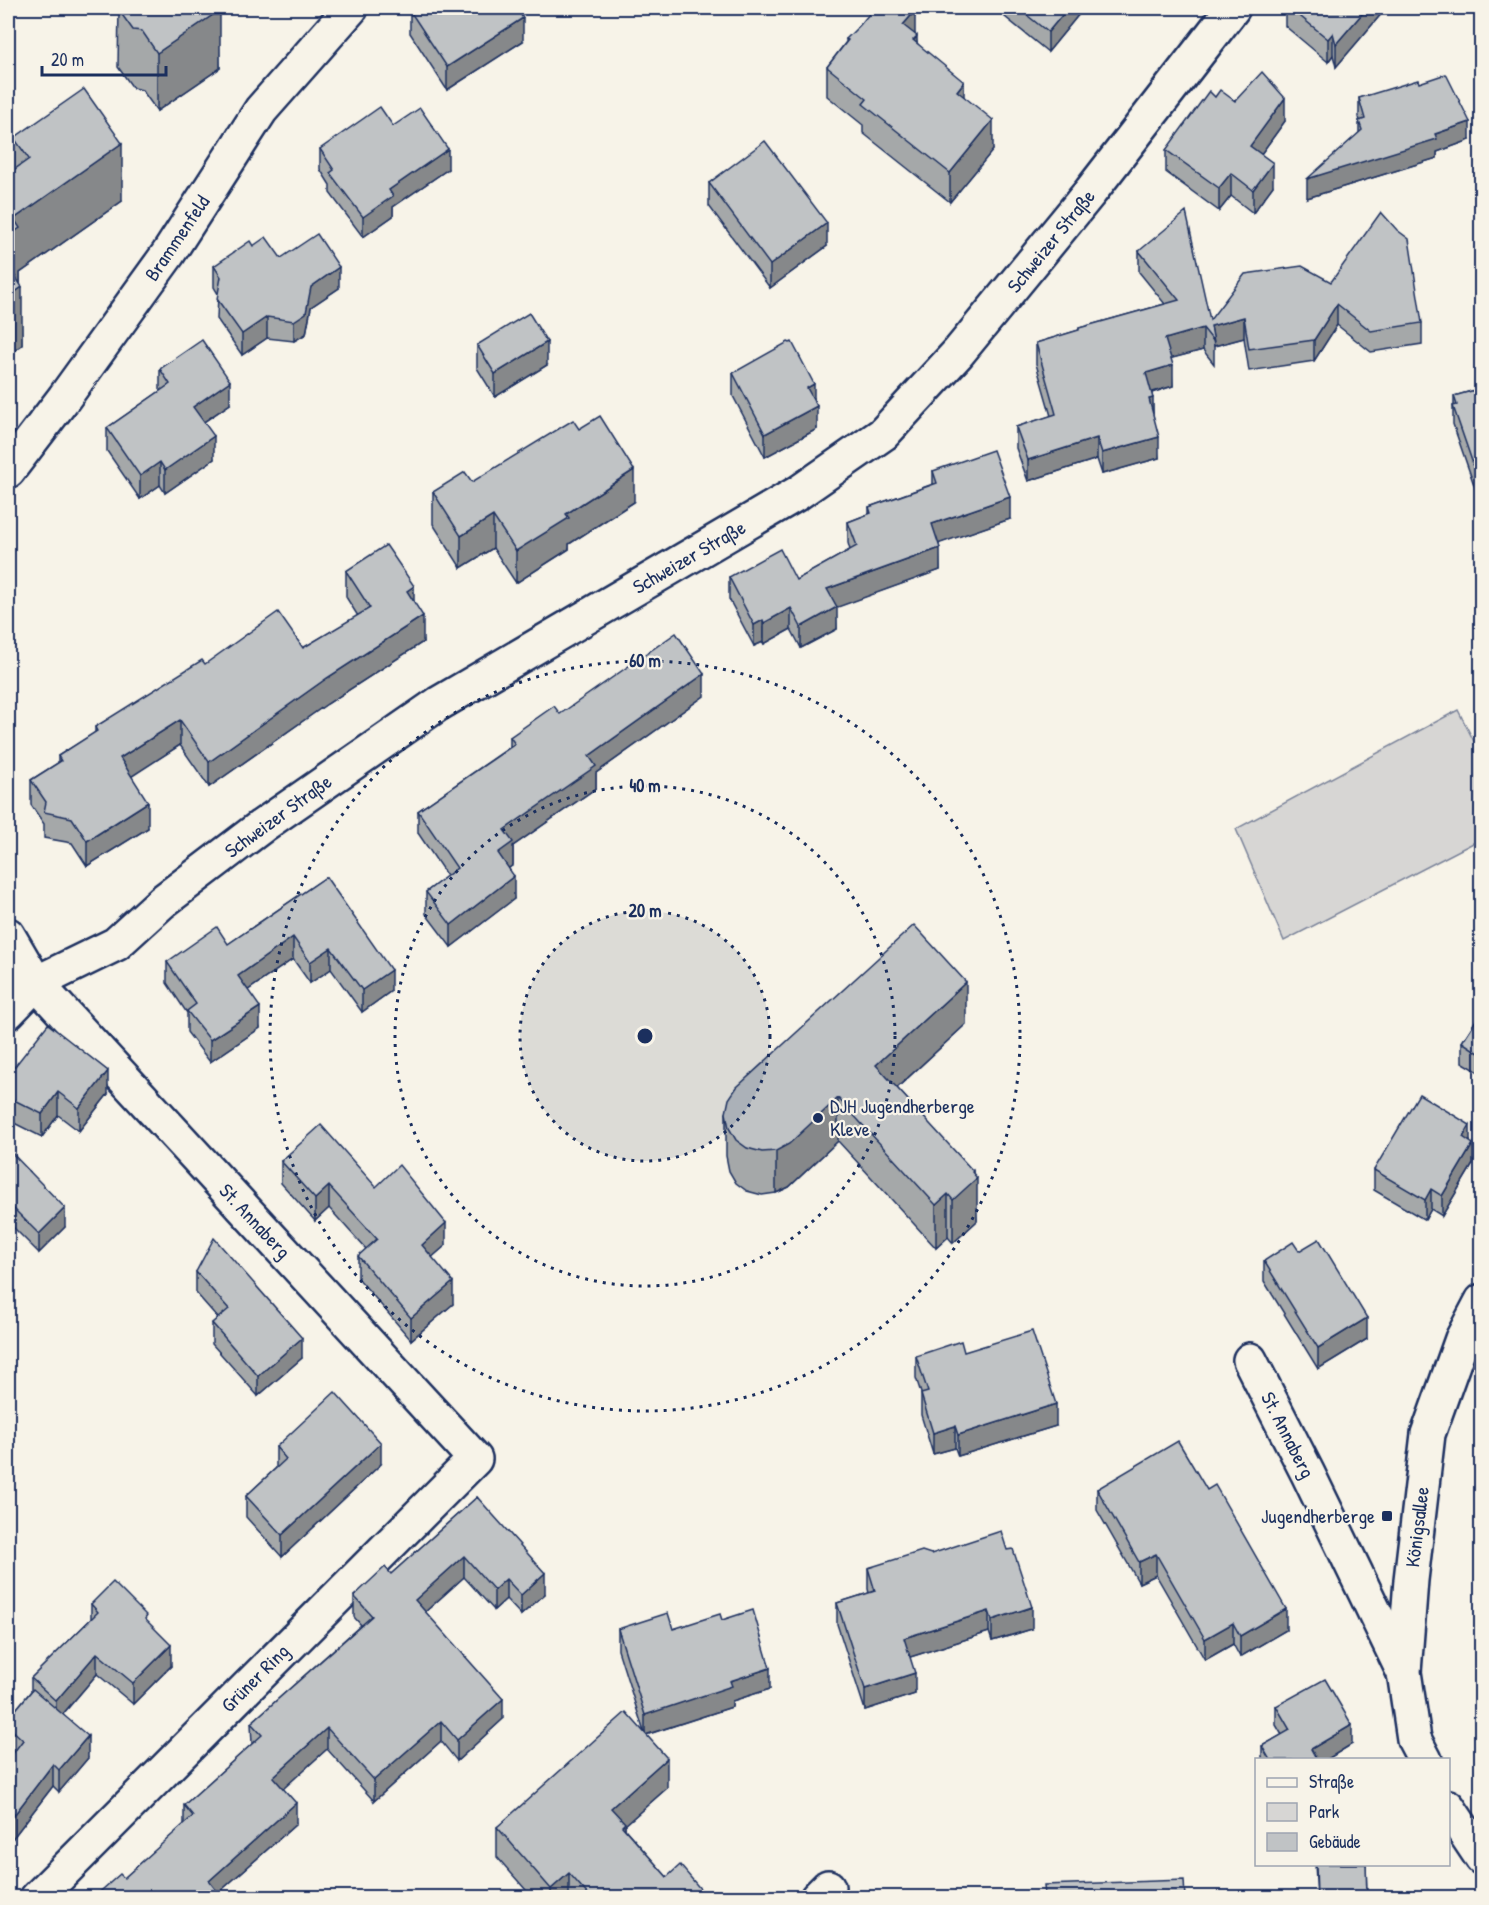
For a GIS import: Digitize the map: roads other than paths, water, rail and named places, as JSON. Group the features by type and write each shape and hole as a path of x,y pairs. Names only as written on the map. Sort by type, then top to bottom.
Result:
{"street":[{"name":"Brammenfeld","path":"8,471 168,254 261,110 351,8"},
{"name":"Schweizer Straße","path":"36,983 116,944 162,902 262,826 438,704 798,493 883,434 966,344 1091,191 1233,8"},
{"name":"St. Annaberg","path":"8,935 36,983 475,1459"},
{"path":"8,1012 36,983"},
{"name":"Königsallee","path":"1424,1758 1414,1739 1404,1672 1411,1580 1428,1434 1462,1339 1482,1301"},
{"name":"St. Annaberg","path":"1250,1359 1404,1672"},
{"name":"Grüner Ring","path":"37,1898 475,1459"},
{"path":"1450,1808 1482,1858"}],"place":[{"name":"DJH Jugendherberge Kleve","path":"818,1118"},
{"name":"Jugendherberge","path":"1387,1516"}]}
